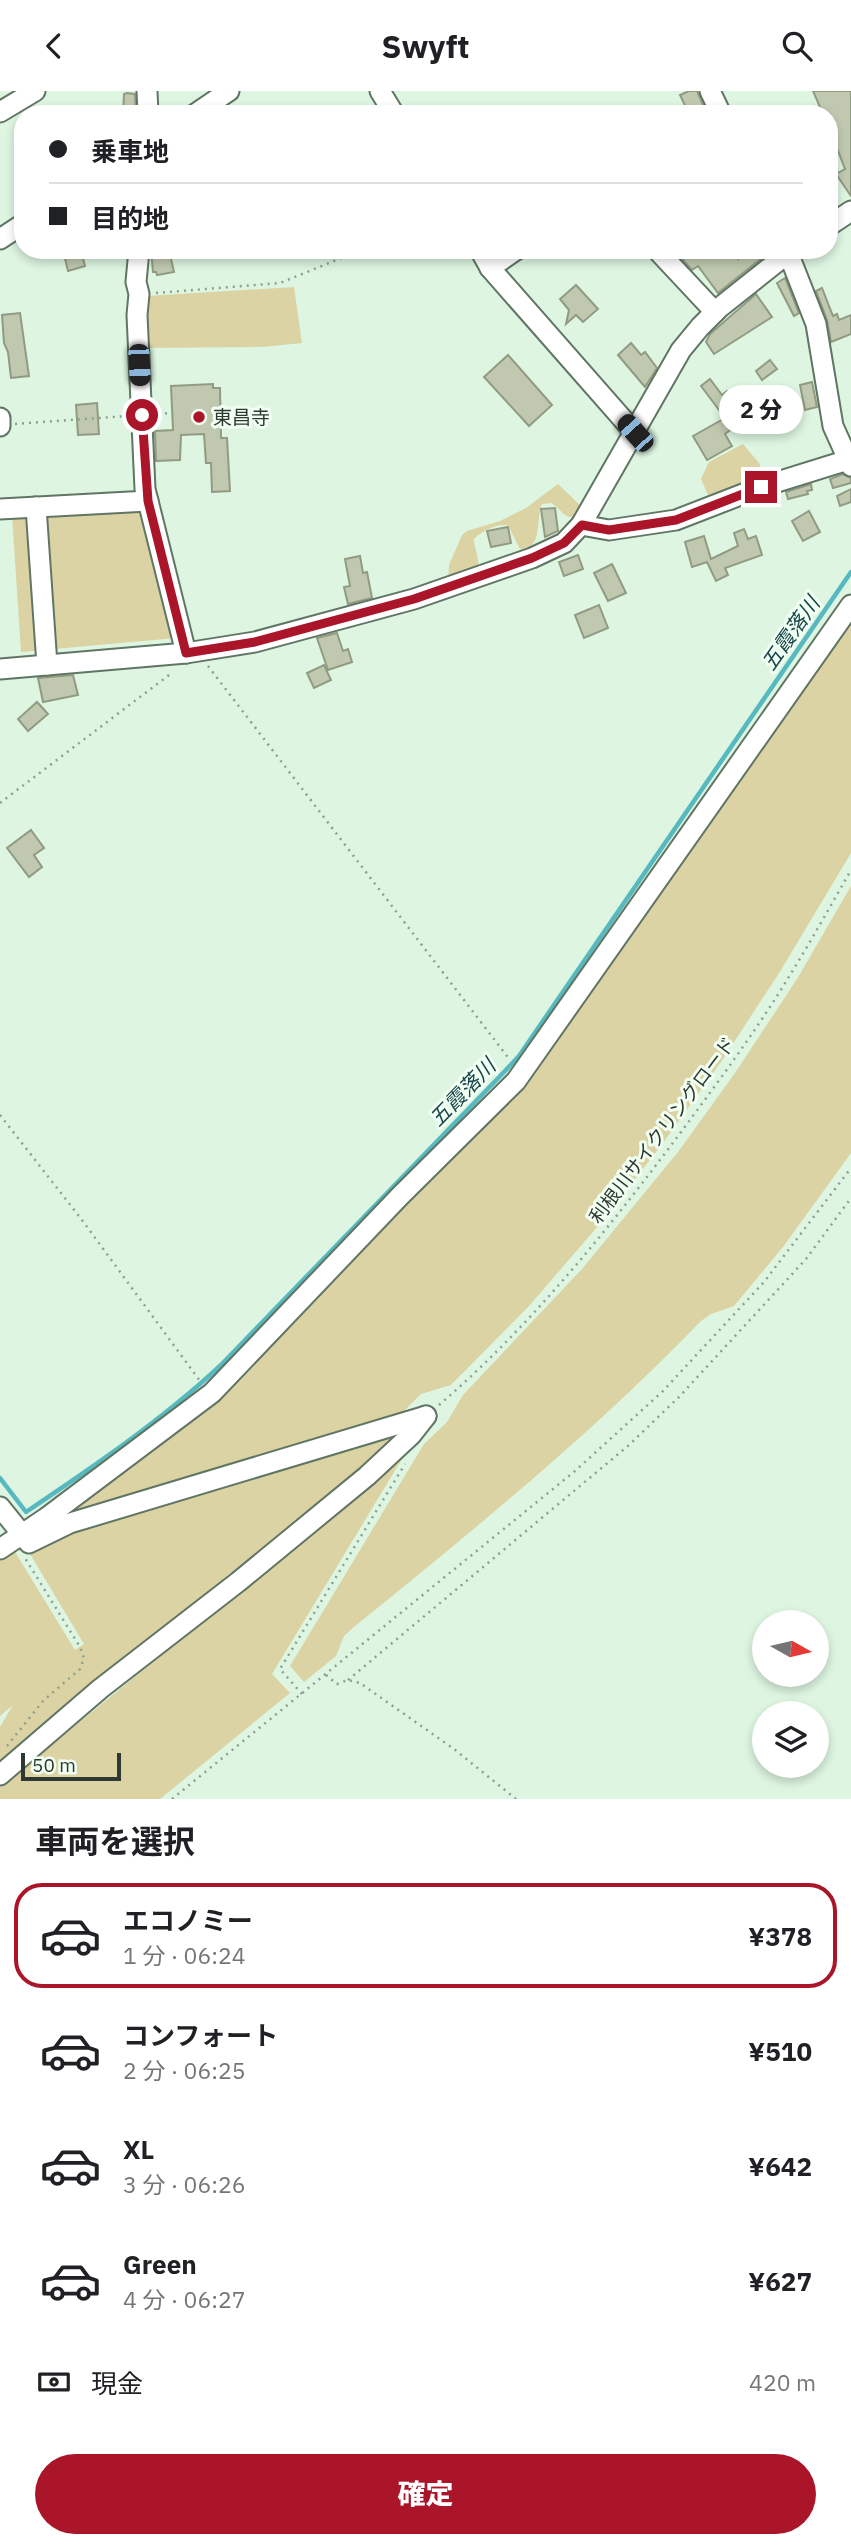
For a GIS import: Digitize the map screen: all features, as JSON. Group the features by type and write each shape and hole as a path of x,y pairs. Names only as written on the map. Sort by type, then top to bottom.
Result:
{"street":[{"path":"0,112 35,91"},
{"path":"208,105 229,91"},
{"path":"138,259 137,315 148,501 186,653"},
{"path":"485,259 635,433"},
{"path":"490,268 503,259"},
{"path":"665,259 715,312"},
{"path":"0,669 186,653 255,642 414,599 532,558 564,543 582,525 681,351 715,312 779,259"},
{"path":"582,525 609,530 676,520 761,487 850,462 833,426 816,324 792,259"},
{"path":"0,418 0,426"},
{"path":"0,509 148,501"},
{"path":"36,507 47,665"},
{"path":"0,1549 46,1518 212,1393 400,1196 516,1081 851,605"},
{"path":"0,1507 29,1543 70,1523 426,1416"},
{"path":"0,1775 100,1689 367,1476 411,1435 426,1416"}],"path":[{"path":"139,294 280,283 339,259"},
{"path":"0,426 172,413"},
{"path":"0,803 173,671 186,653 204,660 507,1057"},
{"name":"利根川サイクリングロード","path":"426,1416 464,1383 576,1265 669,1148 790,975 851,870"},
{"path":"0,1115 82,1220 198,1379"},
{"path":"172,1799 575,1471 663,1391 764,1283 851,1167"},
{"path":"326,1675 337,1684 348,1679 619,1454 669,1407 741,1332 806,1259 851,1198"},
{"path":"302,1694 281,1669 405,1465"},
{"path":"0,1755 43,1700 80,1669 84,1658 24,1555"},
{"path":"348,1679 360,1683 454,1749 516,1799"}],"shaded area":[{"path":"294,287 302,343 262,347 141,348 147,296"},
{"path":"743,444 759,463 766,479 711,502 701,479 709,462"},
{"path":"558,484 584,509 579,517 566,516 551,503 542,504 536,539 528,548 520,549 508,525 489,528 474,539 478,567 448,581 449,565 462,535 526,508"},
{"path":"141,505 176,638 21,652 12,515"},
{"path":"851,613 851,853 781,970 721,1062 605,1218 529,1306 451,1385 421,1394 400,1415 81,1514 76,1507 220,1396 523,1084"},
{"path":"851,886 851,1153 783,1247 734,1306 711,1314 701,1321 576,1441 344,1636 336,1656 304,1682 290,1666 424,1444 447,1422 463,1395 582,1269 678,1152 735,1073 797,979"},
{"path":"401,1432 344,1485 239,1566 0,1764 0,1727 13,1705 0,1716 0,1555 12,1547 75,1650 84,1644 30,1554 54,1536"},
{"path":"411,1444 272,1674 290,1693 160,1799 0,1799 0,1787 224,1604"}],"building":[{"path":"697,91 703,105 685,105 680,95"},
{"path":"813,91 851,91 851,196 838,177 838,173 845,169 838,151 838,105 819,105"},
{"path":"124,94 135,94 136,105 123,105"},
{"path":"65,259 83,259 85,266 68,271"},
{"path":"152,259 171,259 174,272 157,275 153,272"},
{"path":"682,259 761,259 718,293 698,266 692,270"},
{"path":"785,278 799,313 794,316 777,283"},
{"path":"576,285 598,309 583,322 576,315 566,324 569,310 560,299"},
{"path":"822,288 833,316 837,314 839,320 851,315 851,334 831,342 827,320 816,291"},
{"path":"756,294 772,317 714,354 706,342 710,334"},
{"path":"20,313 29,376 11,378 2,315"},
{"path":"631,343 641,355 645,352 657,368 645,387 618,355"},
{"path":"508,355 552,405 529,426 484,377"},
{"path":"770,360 777,369 762,380 756,371"},
{"path":"710,379 722,395 727,391 737,402 734,405 744,420 725,434 732,446 707,460 693,436 725,418 701,386"},
{"path":"812,382 817,407 805,410 800,385"},
{"path":"213,384 213,388 220,388 221,438 227,438 230,491 212,492 211,463 206,463 204,434 181,435 180,460 156,461 155,431 173,430 171,386"},
{"path":"97,403 99,434 78,435 76,405"},
{"path":"843,474 851,478 851,483 833,488 830,479"},
{"path":"811,484 812,490 807,491 808,494 788,499 786,492"},
{"path":"851,489 851,502 840,506 837,496"},
{"path":"555,508 558,531 545,537 541,509"},
{"path":"809,511 820,532 803,541 792,521"},
{"path":"508,527 511,543 491,547 487,531"},
{"path":"744,529 748,539 756,536 762,555 725,568 728,575 716,581 707,562 692,567 685,542 704,536 711,559 738,546 734,533"},
{"path":"578,555 583,569 564,576 559,562"},
{"path":"360,556 363,573 367,572 372,598 348,604 344,587 350,586 345,559"},
{"path":"612,564 626,593 608,601 594,573"},
{"path":"599,605 608,628 584,638 575,615"},
{"path":"337,633 343,651 348,649 352,662 328,670 317,638"},
{"path":"324,665 331,680 314,688 307,673"},
{"path":"73,675 78,695 43,702 38,678"},
{"path":"37,702 48,714 28,731 18,719"},
{"path":"31,830 44,848 34,855 42,867 29,877 7,848"}],"waterway":[{"name":"五霞落川","path":"0,1478 26,1512 175,1405 221,1365 505,1071 519,1056 851,572"}],"place":[{"name":"東昌寺","path":"199,417"}],"route":[{"path":"142,415 145,489 186,653 255,642 414,599 532,558 564,543 582,525 609,530 676,520 761,487"}]}
